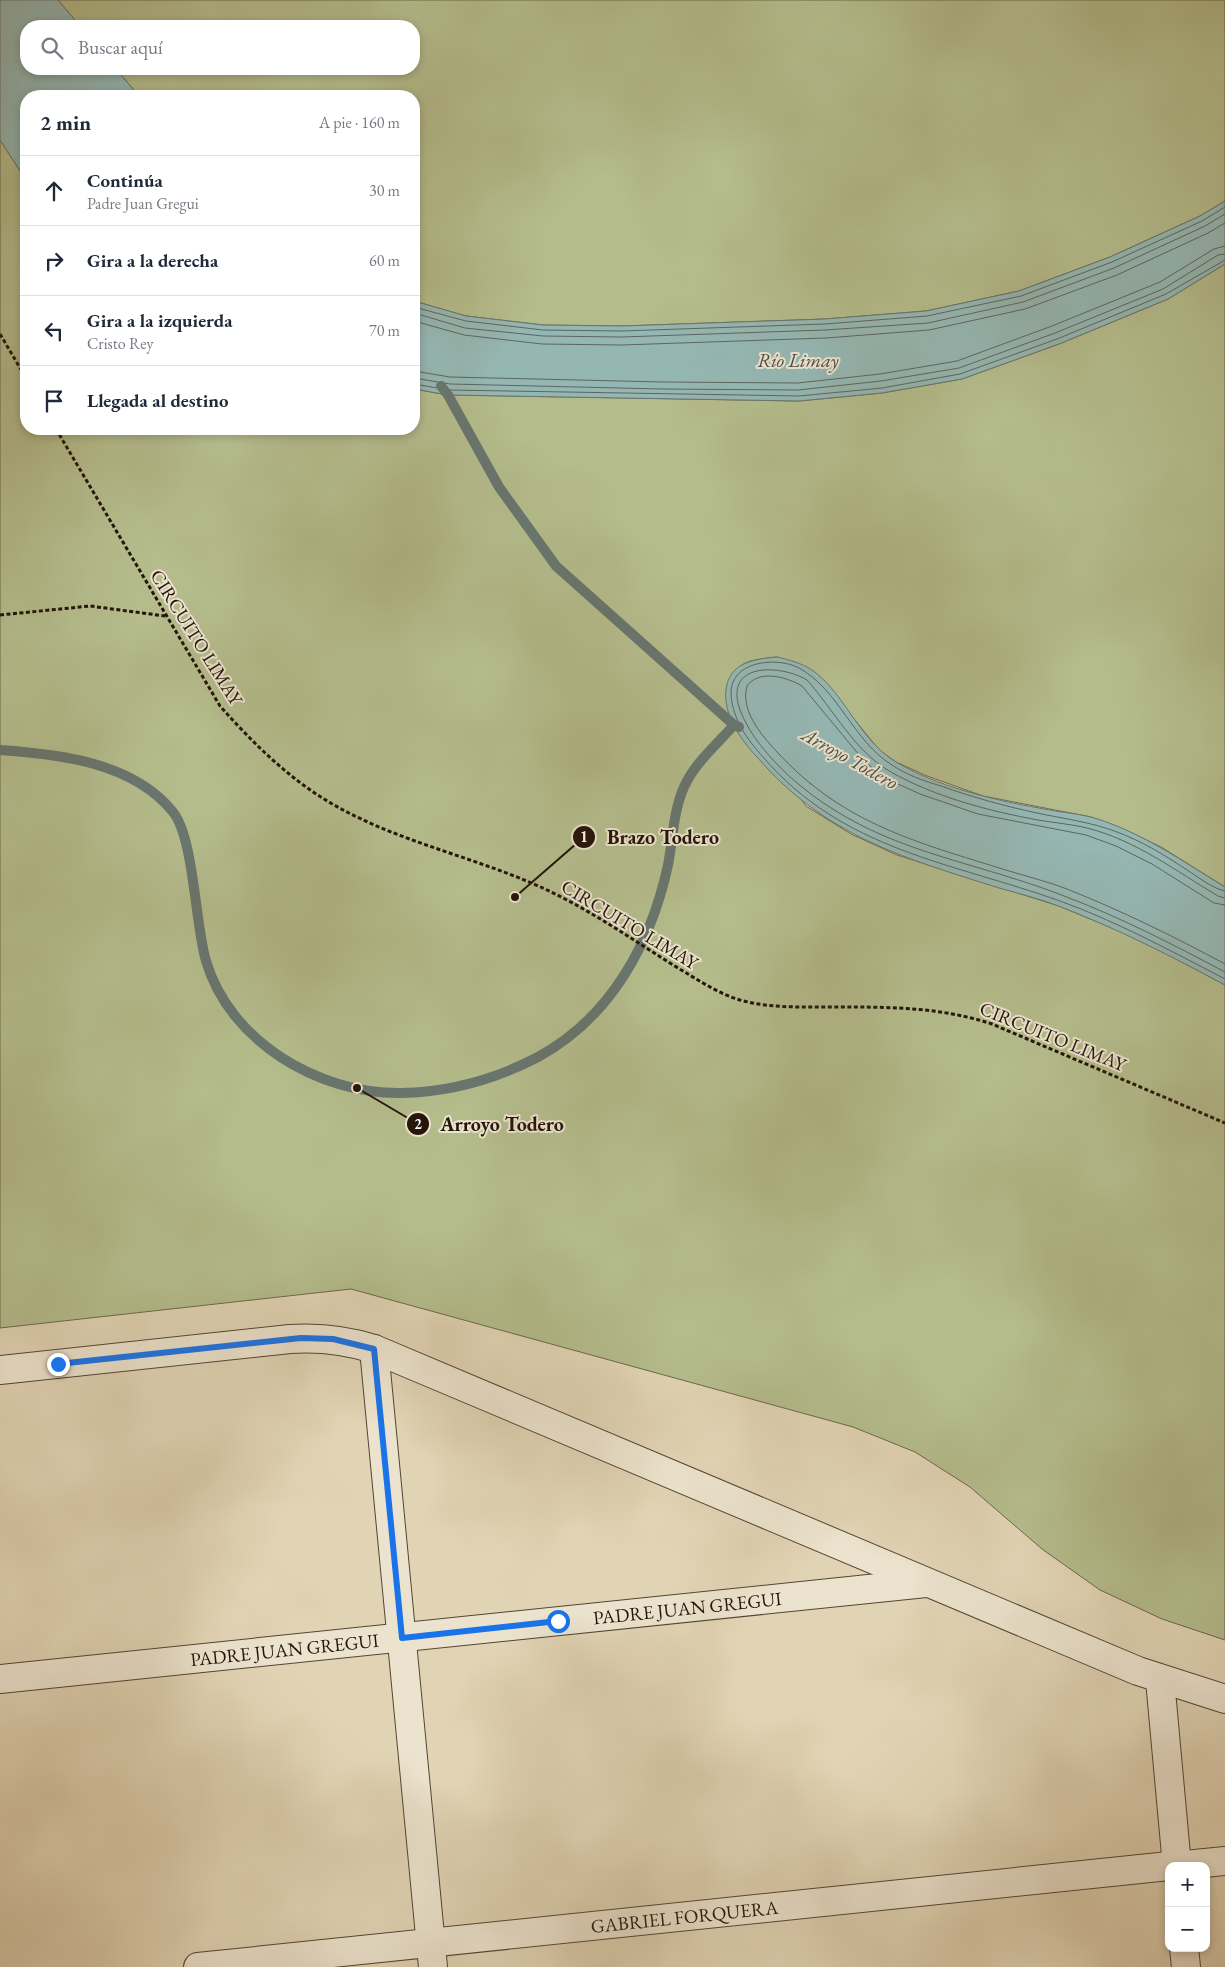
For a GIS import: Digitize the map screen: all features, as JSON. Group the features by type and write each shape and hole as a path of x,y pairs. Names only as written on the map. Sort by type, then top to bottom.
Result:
{"street":[{"path":"0,1370 290,1339 333,1339 374,1349 1160,1680 1225,1699"},
{"path":"374,1349 432,1955"},
{"name":"PADRE JUAN GREGUI","path":"0,1679 928,1583"},
{"path":"1160,1680 1176,1862"},
{"path":"1209,1862 1225,1860"},
{"name":"GABRIEL FORQUERA","path":"198,1967 432,1955 1165,1866"},
{"path":"1184,1952 1186,1967"}],"path":[{"path":"0,334 20,368"},
{"name":"CIRCUITO LIMAY","path":"60,435 203,680 225,712 269,756 329,802 393,832 555,894 617,929 656,955 712,988 739,999 765,1006 903,1007 965,1015 992,1024 1225,1123"},
{"path":"0,615 90,606 166,616"}],"green space":[{"path":"58,0 1225,0 1225,201 1200,216 1110,257 1019,291 926,311 825,319 622,326 543,325 466,316 420,303 420,90 134,90 121,75 420,75 420,20 75,20"},
{"path":"0,140 20,171 20,435 420,435 420,390 448,395 799,401 882,393 962,379 1059,344 1168,299 1225,264 1225,887 1161,847 1123,829 1091,817 983,796 927,776 896,762 879,750 830,689 777,657 758,659 738,668 733,673 726,691 806,806 851,834 897,855 1059,906 1141,940 1225,985 1225,1640 1162,1619 1100,1590 1042,1549 970,1487 915,1452 853,1427 351,1289 0,1328"}],"water":[{"path":"0,0 58,0 75,20 20,20 20,75 121,75 134,90 20,90 20,171 0,140"},
{"name":"Río Limay","path":"1225,201 1225,264 1168,299 1059,344 962,379 882,393 799,401 448,395 420,390 420,303 466,316 543,325 622,326 825,319 926,311 1019,291 1110,257 1200,216"},
{"path":"777,657 804,665 823,679 883,753 912,771 965,791 1003,801 1091,817 1109,823 1144,838 1225,887 1225,985 1144,943 1082,915 931,866 868,841 810,807 783,784 751,750 739,735 727,709 726,690 732,673 744,664 752,661"}],"waterway":[{"path":"441,386 448,395 499,487 556,566 734,725 739,727"},
{"name":"Arroyo Todero","path":"0,750 46,754 93,764 116,771 156,795 173,812 180,824 190,861 206,961 218,990 235,1016 257,1039 282,1058 310,1073 339,1084 370,1091 401,1093 437,1090 472,1083 522,1065 564,1041 586,1022 606,1000 624,976 651,923 668,865 675,816 684,787 700,762 734,725"}],"place":[{"name":"Brazo Todero","path":"515,897"},
{"name":"Arroyo Todero","path":"357,1088"}],"route":[{"path":"58,1364 301,1338 354,1342 374,1349 402,1638 558,1621"}]}
